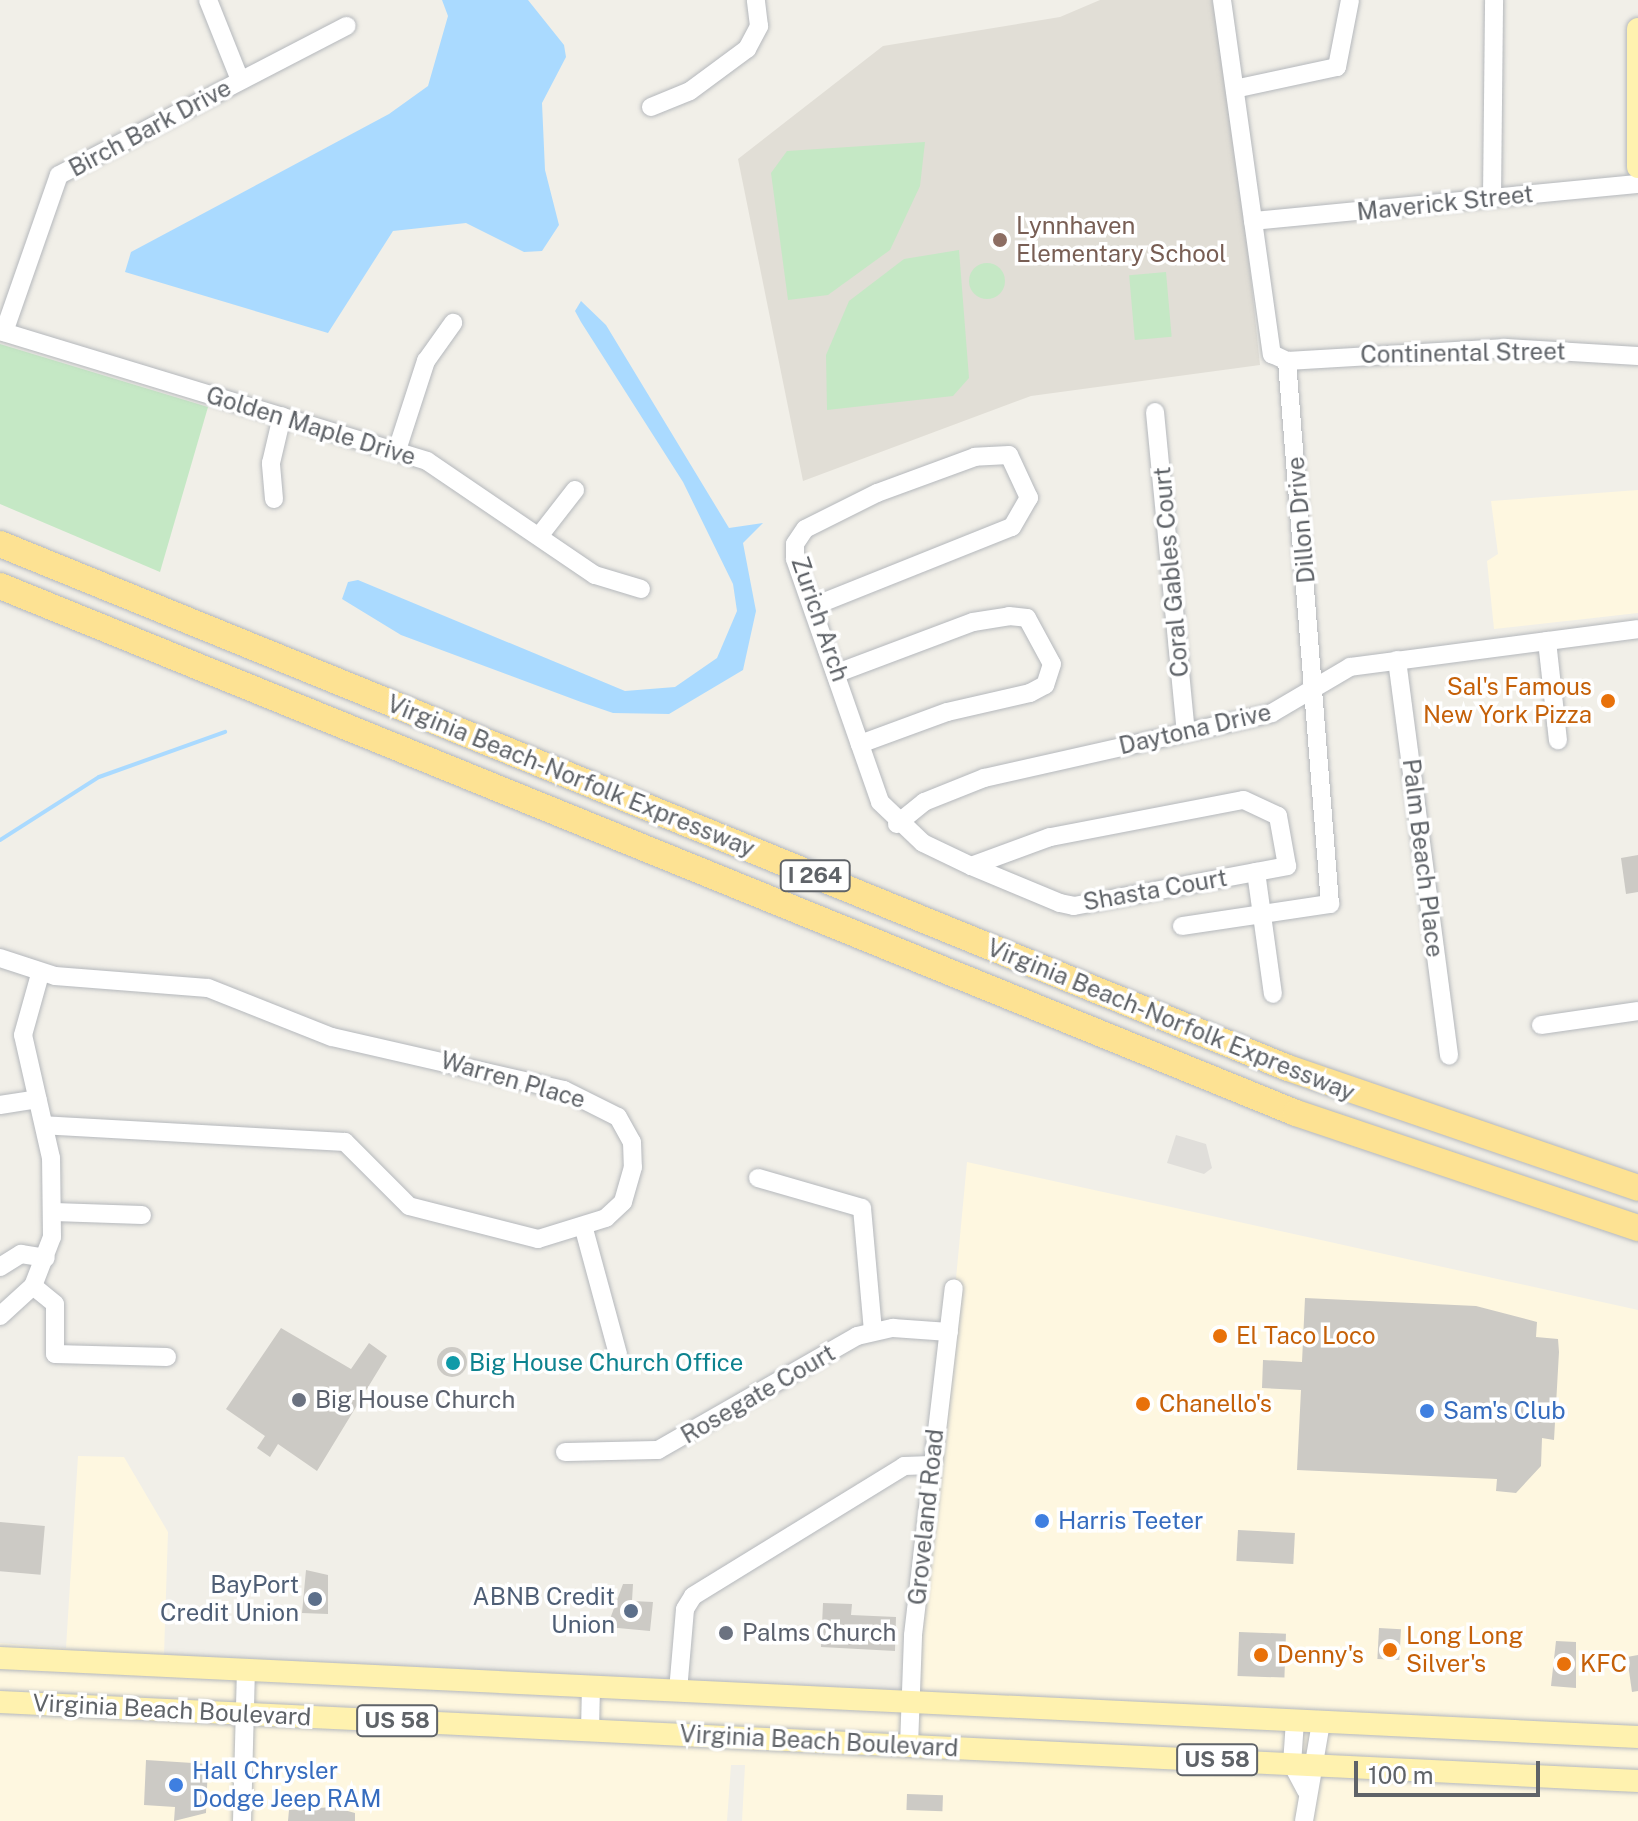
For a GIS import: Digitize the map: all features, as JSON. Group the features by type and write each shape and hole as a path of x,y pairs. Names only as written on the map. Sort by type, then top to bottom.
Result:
{"highway":[{"name":"Virginia Beach-Norfolk Expressway","path":"0,544 1288,1068 1638,1188"},
{"name":"Virginia Beach-Norfolk Expressway","path":"0,586 1296,1113 1638,1228"}],"main road":[{"path":"1638,29 1638,167"},
{"name":"Virginia Beach Boulevard","path":"0,1658 1638,1737"},
{"name":"Virginia Beach Boulevard","path":"0,1702 1638,1781"}],"street":[{"path":"208,0 240,80"},
{"path":"651,107 690,91 747,49 759,26 756,0"},
{"path":"1222,0 1239,88 1266,341 1287,361"},
{"path":"1239,88 1337,67 1350,0"},
{"path":"1492,198 1494,0"},
{"name":"Birch Bark Drive","path":"2,332 59,175 347,26"},
{"name":"Maverick Street","path":"1253,221 1638,184"},
{"path":"397,450 426,361 453,323"},
{"name":"Golden Maple Drive","path":"2,332 397,450 445,470 595,575 641,589"},
{"name":"Continental Street","path":"1287,361 1473,348 1638,356"},
{"name":"Dillon Drive","path":"1182,926 1330,904 1287,361"},
{"name":"Coral Gables Court","path":"1155,412 1186,733"},
{"path":"274,499 271,463 282,416"},
{"name":"Zurich Arch","path":"814,606 1012,527 1025,516 1029,498 1009,455 975,457 916,477 805,529 794,554 814,606 840,672 872,785 897,824"},
{"path":"540,535 575,490"},
{"path":"840,672 973,622 1027,618 1052,664 1045,685 860,744"},
{"name":"Daytona Drive","path":"897,824 924,802 984,778 1272,713 1313,686 1350,667 1638,629"},
{"path":"1547,641 1558,740"},
{"name":"Palm Beach Place","path":"1397,660 1449,1056"},
{"name":"Shasta Court","path":"897,824 971,866 1074,906 1287,866 1278,816 1243,800 1050,837 971,866"},
{"path":"1256,872 1273,994"},
{"name":"Warren Place","path":"0,958 40,974 208,988 332,1037 589,1100 626,1127 633,1158 623,1202 584,1229 538,1239 421,1212 345,1142 44,1125"},
{"path":"0,1316 33,1286 46,1258 54,1212 44,1125 23,1035 40,974"},
{"path":"1541,1025 1638,1011"},
{"path":"0,1105 38,1099"},
{"path":"758,1178 862,1208 873,1331 949,1332"},
{"path":"54,1212 142,1215"},
{"path":"584,1229 618,1354"},
{"path":"0,1267 21,1254 46,1258"},
{"path":"33,1286 55,1304 55,1354 167,1357"},
{"name":"Groveland Road","path":"909,1746 932,1465 954,1288"},
{"name":"Rosegate Court","path":"565,1452 644,1453 674,1444 873,1331"},
{"path":"678,1691 685,1609 693,1596 904,1466 932,1465"},
{"path":"242,1821 246,1671"},
{"path":"590,1730 591,1686"},
{"path":"1295,1721 1292,1764 1306,1790"},
{"path":"1304,1821 1306,1790 1317,1765 1321,1723"}],"shaded area":[{"name":"Lynnhaven Elementary School","path":"1100,0 1212,0 1230,76 1260,365 1031,396 803,481 738,159 883,46 1060,17"},
{"path":"1638,490 1638,613 1494,629 1487,561 1498,554 1491,501"},
{"path":"1176,1135 1206,1144 1212,1168 1204,1174 1167,1163"},
{"path":"967,1162 1638,1310 1638,1821 742,1821 745,1765 731,1765 727,1821 0,1821 0,1643 66,1648 78,1456 124,1457 168,1532 164,1655 915,1712"}],"green space":[{"path":"925,142 920,186 890,250 828,295 788,300 771,173 787,151"},
{"path":"959,250 969,378 953,396 827,410 826,355 849,301 904,259"},
{"path":"987,263 1000,268 1005,281 1000,294 987,299 974,294 969,281 974,268"},
{"path":"1166,272 1172,337 1135,340 1129,275"},
{"path":"0,344 208,407 160,572 0,504"}],"water":[{"path":"442,0 528,0 564,45 566,57 542,103 545,170 559,225 542,251 524,252 466,223 393,231 328,333 125,272 131,252 389,114 428,86 448,16"},
{"path":"581,301 606,325 729,528 763,523 743,543 756,611 743,670 669,714 613,713 581,702 401,635 342,599 348,582 358,580 625,691 675,687 717,658 737,611 733,584 683,482 575,311"}],"building":[{"path":"1638,855 1638,892 1626,894 1621,858"},
{"name":"Sam's Club","path":"1305,1298 1476,1306 1537,1322 1536,1337 1558,1339 1559,1352 1554,1440 1542,1438 1541,1466 1516,1493 1496,1491 1497,1479 1297,1470 1301,1390 1262,1388 1263,1360 1302,1362"},
{"name":"Big House Church","path":"281,1328 351,1369 369,1343 387,1356 317,1471 278,1444 270,1457 257,1448 265,1436 226,1409"},
{"name":"Big House Church Office","path":"452,1347 463,1351 467,1362 463,1373 452,1377 441,1373 437,1362 441,1351"},
{"path":"0,1522 45,1526 41,1575 0,1571"},
{"path":"1238,1530 1295,1533 1293,1564 1236,1561"},
{"name":"BayPort Credit Union","path":"306,1570 328,1575 328,1614 302,1613"},
{"name":"ABNB Credit Union","path":"623,1584 633,1584 632,1601 653,1602 650,1631 607,1627"},
{"path":"823,1603 852,1604 851,1615 896,1617 895,1651 821,1647"},
{"name":"Long Long Silver's","path":"1379,1628 1401,1629 1399,1660 1377,1659"},
{"name":"Denny's","path":"1239,1632 1286,1634 1284,1678 1237,1676"},
{"name":"KFC","path":"1556,1641 1576,1642 1576,1688 1551,1686"},
{"path":"1638,1655 1638,1691 1632,1692 1627,1657"},
{"name":"Hall Chrysler Dodge Jeep RAM","path":"146,1760 208,1764 206,1813 174,1821 175,1807 144,1805"},
{"path":"907,1794 943,1795 942,1811 906,1810"},
{"path":"333,1807 355,1813 355,1821 288,1821 289,1810"}],"waterway":[{"path":"0,840 99,777 225,732"}],"place":[{"name":"Lynnhaven Elementary School","path":"1000,240"},
{"name":"Sal's Famous New York Pizza","path":"1608,701"},
{"name":"El Taco Loco","path":"1220,1336"},
{"name":"Big House Church Office","path":"453,1363"},
{"name":"Big House Church","path":"299,1400"},
{"name":"Chanello's","path":"1143,1404"},
{"name":"Sam's Club","path":"1427,1411"},
{"name":"Harris Teeter","path":"1042,1521"},
{"name":"BayPort Credit Union","path":"315,1599"},
{"name":"ABNB Credit Union","path":"631,1611"},
{"name":"Palms Church","path":"726,1633"},
{"name":"Long Long Silver's","path":"1390,1650"},
{"name":"Denny's","path":"1261,1655"},
{"name":"KFC","path":"1564,1664"},
{"name":"Hall Chrysler Dodge Jeep RAM","path":"176,1785"}]}
